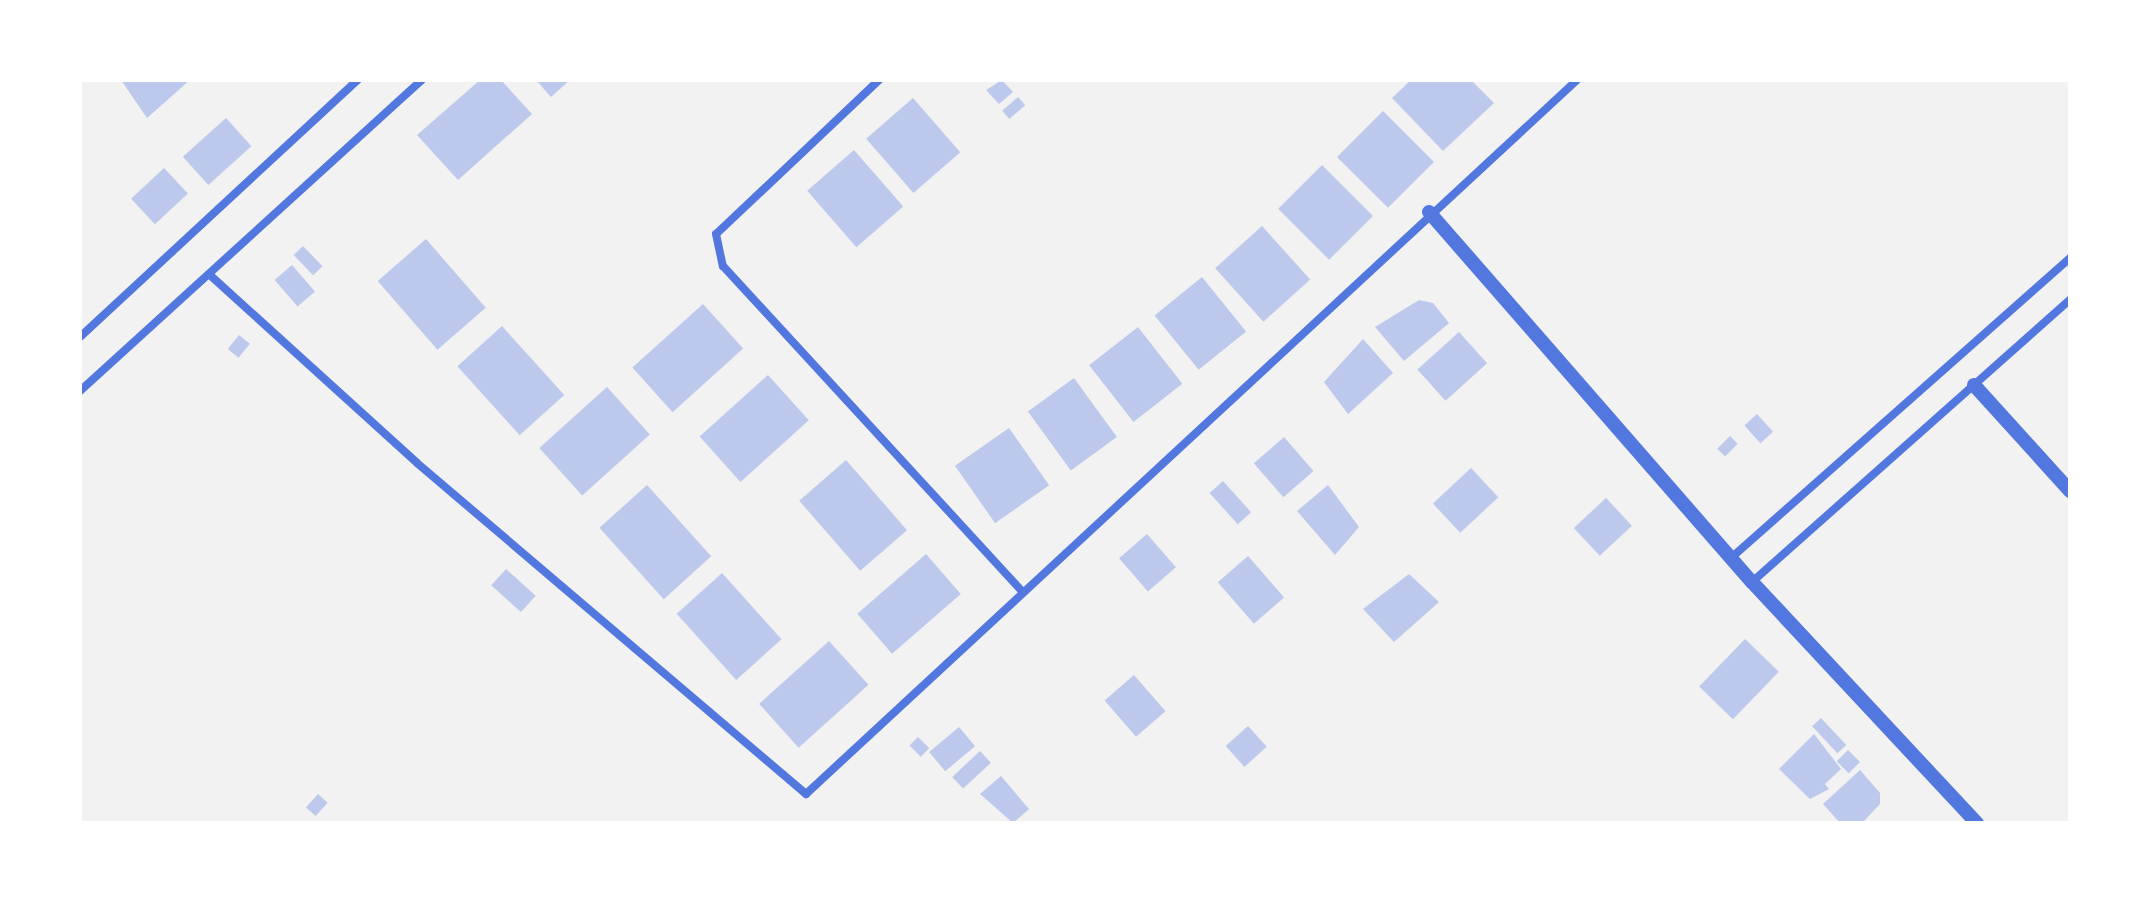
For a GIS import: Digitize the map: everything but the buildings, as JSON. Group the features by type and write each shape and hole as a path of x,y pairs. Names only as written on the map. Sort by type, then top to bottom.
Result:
{"street":[{"path":"80,337 358,80"},
{"path":"80,391 211,276 422,80"},
{"path":"879,80 716,234 723,266 1022,591"},
{"path":"211,276 417,463 806,794 1429,212 1577,80"},
{"path":"1429,212 1752,582 1977,823"},
{"path":"1731,558 2070,258"},
{"path":"1752,582 2070,300"},
{"path":"1974,385 2070,491"}]}
